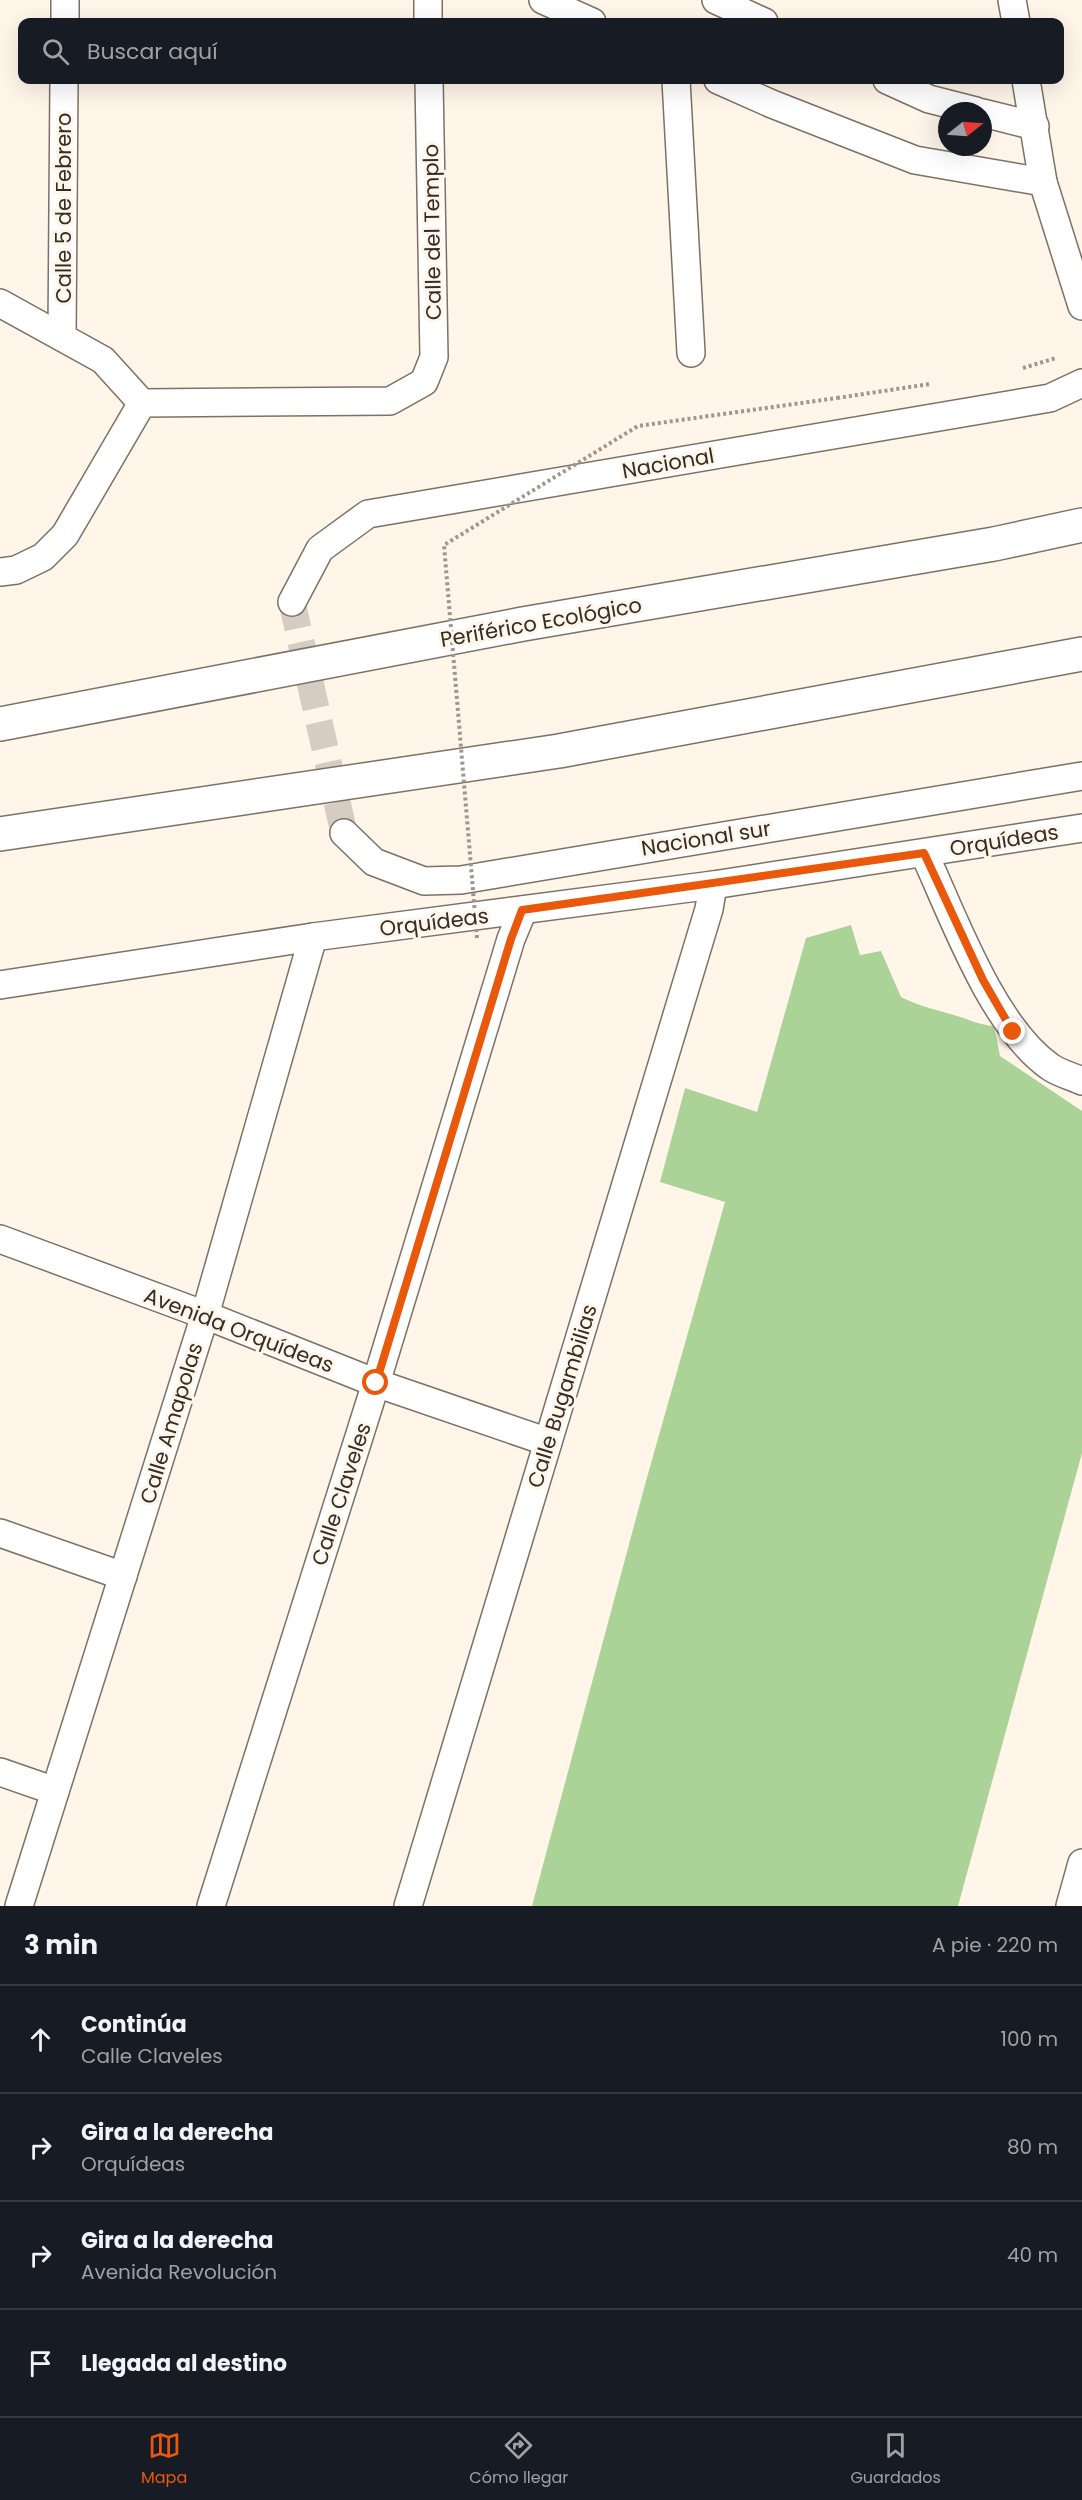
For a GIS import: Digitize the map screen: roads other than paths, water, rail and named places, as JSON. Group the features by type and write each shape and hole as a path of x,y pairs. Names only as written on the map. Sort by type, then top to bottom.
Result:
{"highway":[{"path":"994,544 1082,517"},
{"name":"Periférico Ecológico","path":"0,724 523,624 994,544 1082,525"},
{"path":"0,834 559,751 1082,654"}],"street":[{"path":"64,18 65,0"},
{"path":"428,0 428,18"},
{"path":"543,0 583,18"},
{"path":"716,0 756,18"},
{"path":"1012,0 1015,18"},
{"name":"Calle 5 de Febrero","path":"62,337 64,84"},
{"name":"Calle del Templo","path":"142,403 390,401 424,382 434,357 429,84"},
{"path":"676,84 691,352"},
{"path":"727,84 915,160 1043,182"},
{"path":"896,84 941,102"},
{"path":"1027,84 1043,182 1082,306"},
{"path":"992,115 1035,126"},
{"path":"0,303 103,360 142,403 65,535 43,557 16,570 0,572"},
{"name":"Nacional","path":"292,602 320,549 368,514 1050,398 1082,383"},
{"name":"Nacional sur","path":"344,833 374,862 424,880 461,880 1082,776"},
{"name":"Orquídeas","path":"0,985 313,937 713,885 1082,828"},
{"path":"924,853 983,980 1013,1032 1049,1066 1082,1081"},
{"name":"Calle Bugambilias","path":"408,1906 710,909 713,885"},
{"name":"Calle Claveles","path":"211,1906 376,1383 511,939 522,910"},
{"name":"Calle Amapolas","path":"19,1906 205,1315 313,937"},
{"name":"Avenida Orquídeas","path":"0,1239 205,1315 376,1383 548,1442"},
{"path":"0,1533 123,1576"},
{"path":"0,1772 55,1791"},
{"path":"1070,1906 1082,1863"}],"tunnel":[{"path":"292,602 344,833"}]}
